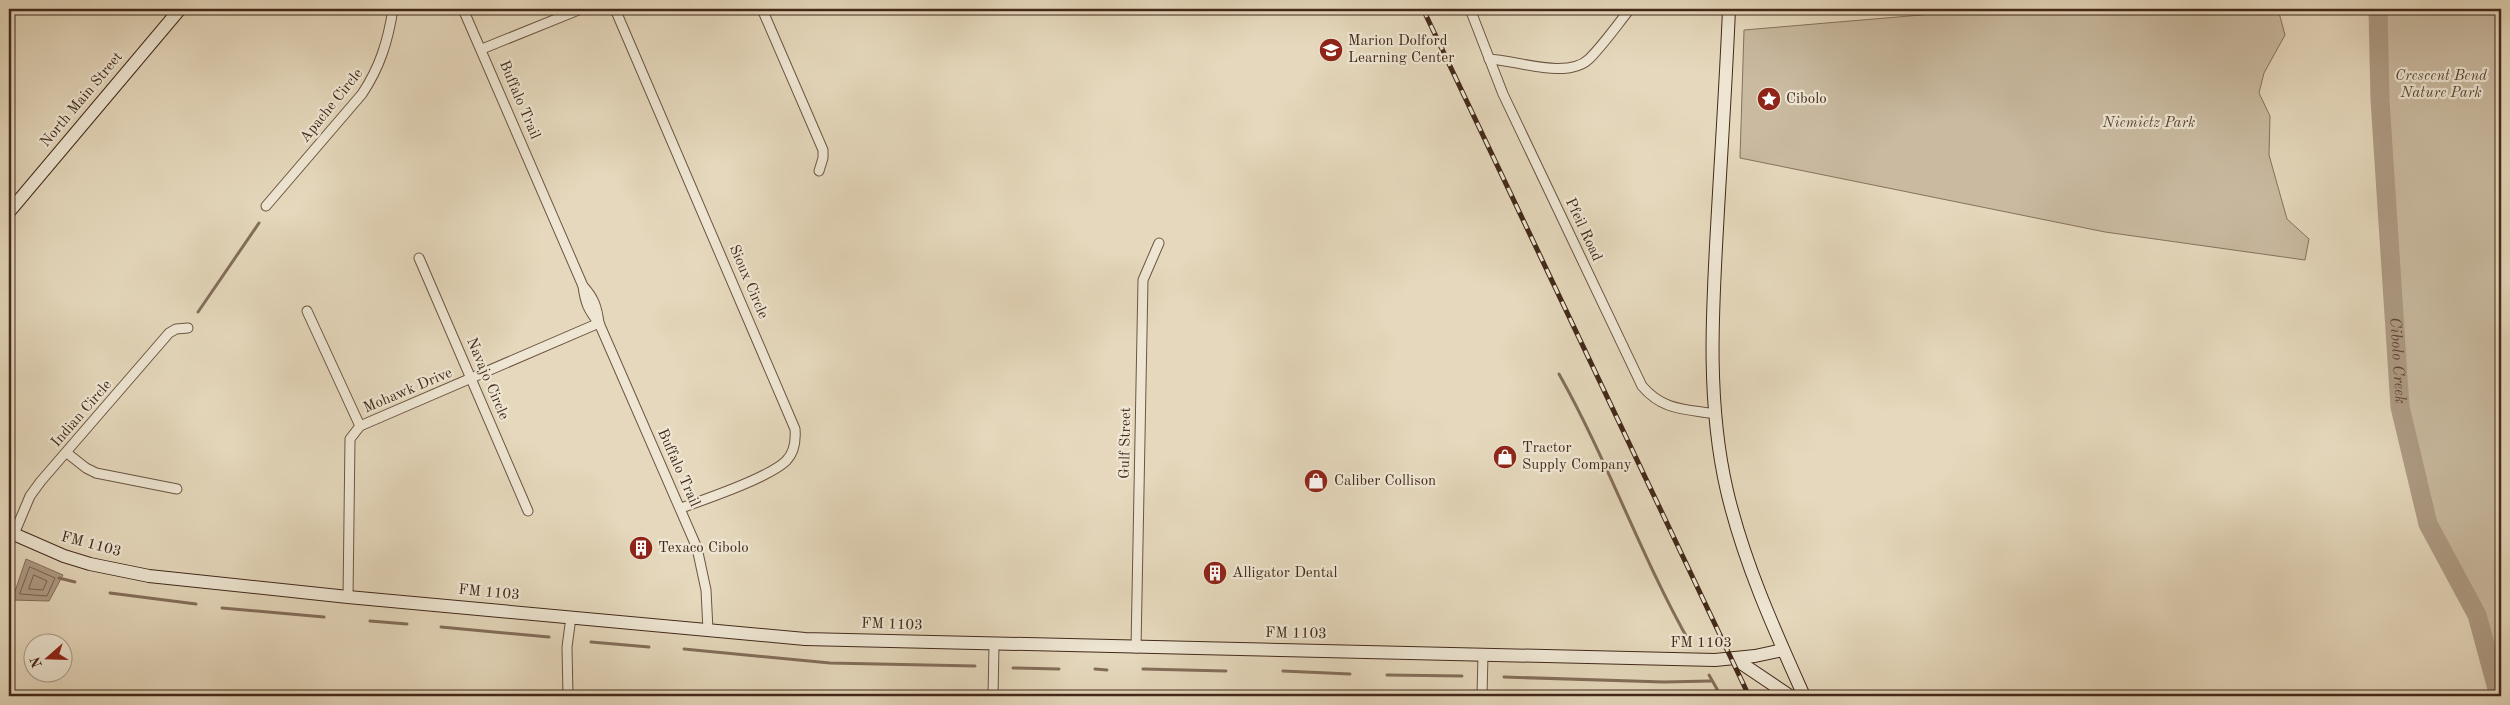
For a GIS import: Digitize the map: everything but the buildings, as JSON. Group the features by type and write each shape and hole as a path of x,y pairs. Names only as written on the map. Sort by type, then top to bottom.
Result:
{"main road":[{"name":"North Main Street","path":"9,212 180,9"},
{"path":"1729,9 1711,349 1716,414 1727,490 1737,530 1762,602 1804,696"},
{"name":"FM 1103","path":"11,533 64,556 90,564 149,576 348,597 805,639 994,645 1715,660 1735,659 1783,650"},
{"path":"1735,659 1790,696"}],"street":[{"name":"Apache Circle","path":"266,206 362,94 375,74 387,44 393,9"},
{"name":"Buffalo Trail","path":"463,9 584,286 595,302 599,323 681,508 702,564 708,630"},
{"path":"482,49 581,9"},
{"name":"Sioux Circle","path":"615,9 795,429 793,451 785,462 765,474 681,508"},
{"path":"762,9 823,150 823,158 818,171"},
{"name":"Pfeil Road","path":"1470,9 1489,59 1642,386 1653,398 1668,406 1716,414"},
{"path":"1489,59 1550,68 1577,67 1588,60 1630,9"},
{"name":"Gulf Street","path":"1136,648 1143,280 1159,242"},
{"name":"Navajo Circle","path":"419,258 473,378 528,511"},
{"path":"307,311 360,426"},
{"name":"Mohawk Drive","path":"348,597 350,439 360,426 599,323"},
{"name":"Indian Circle","path":"11,533 30,496 41,481 169,333 176,329 188,328"},
{"path":"67,453 86,468 96,473 177,489"},
{"path":"568,696 567,647 571,616"},
{"path":"993,696 994,645"},
{"path":"1482,696 1483,654"}],"green space":[{"name":"Niemietz Park","path":"1992,9 2278,9 2285,35 2264,73 2259,93 2270,116 2269,155 2287,219 2309,239 2305,260 2105,232 1740,158 1744,30"},
{"name":"Crescent Bend Nature Park","path":"2378,9 2501,9 2501,696 2499,696 2477,615 2428,524 2400,407 2380,100"}],"water":[{"path":"26,559 63,575 49,601 12,600"}],"waterway":[{"name":"Cibolo Creek","path":"2378,9 2380,100 2400,407 2428,524 2477,615 2499,696"},
{"path":"198,312 259,223"},
{"path":"1559,374 1577,407 1656,577 1690,643"},
{"path":"59,578 75,582"},
{"path":"110,593 196,604"},
{"path":"222,608 324,617"},
{"path":"370,621 407,624"},
{"path":"441,627 549,637"},
{"path":"591,642 649,647"},
{"path":"684,649 830,663 975,666"},
{"path":"1013,668 1059,669"},
{"path":"1095,669 1107,670"},
{"path":"1143,669 1226,671"},
{"path":"1283,671 1350,674"},
{"path":"1387,675 1462,676"},
{"path":"1709,675 1719,696"},
{"path":"1504,677 1664,682 1711,681"}],"railway":[{"path":"1423,9 1749,696"}],"place":[{"name":"Marion Dolford Learning Center","path":"1331,50"},
{"name":"Cibolo","path":"1769,99"},
{"name":"Tractor Supply Company","path":"1505,457"},
{"name":"Caliber Collison","path":"1316,481"},
{"name":"Texaco Cibolo","path":"641,548"},
{"name":"Alligator Dental","path":"1215,573"}]}
